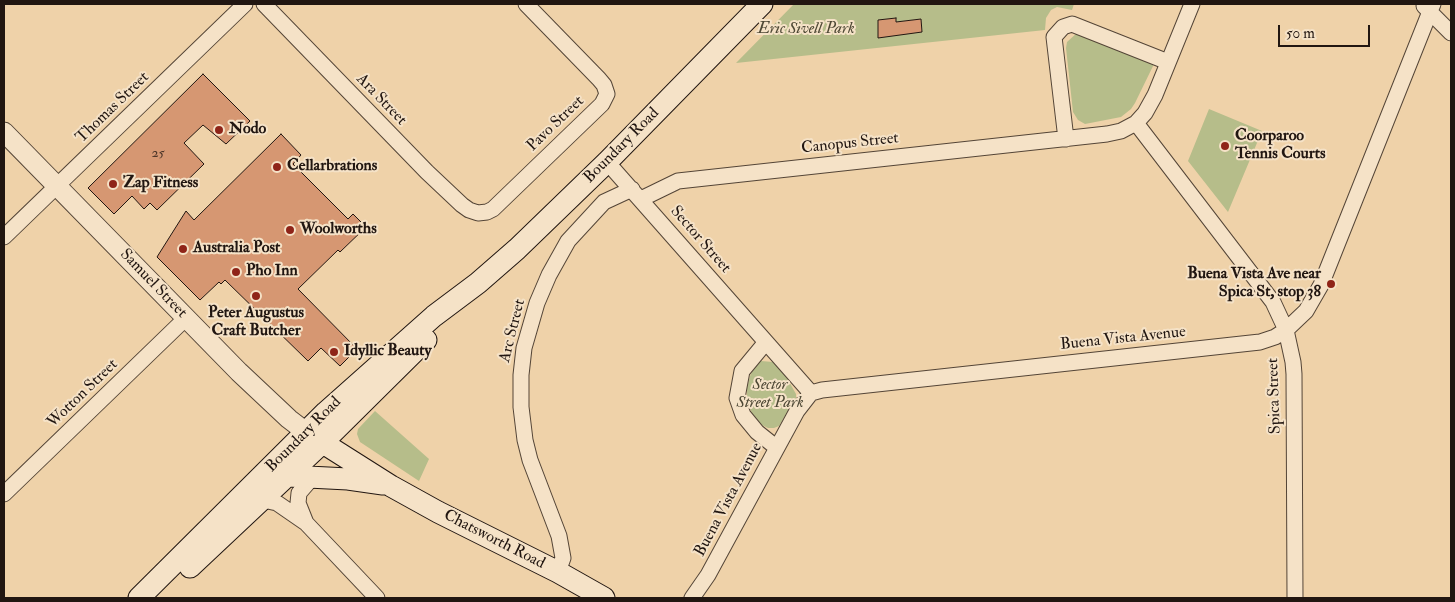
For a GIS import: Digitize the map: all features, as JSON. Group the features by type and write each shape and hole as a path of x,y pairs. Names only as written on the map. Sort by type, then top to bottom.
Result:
{"main road":[{"name":"Boundary Road","path":"156,598 288,476 315,437 359,381 427,322 478,283 517,249 607,162 762,4"},
{"name":"Boundary Road","path":"140,598 315,437"},
{"name":"Chatsworth Road","path":"315,437 391,486 438,512 605,596"},
{"name":"Chatsworth Road","path":"288,476 348,479 391,486"}],"street":[{"name":"Thomas Street","path":"4,238 245,4"},
{"name":"Ara Street","path":"264,4 427,172 462,205 478,213"},
{"name":"Pavo Street","path":"478,213 493,209 602,104 607,94 599,78 526,4"},
{"path":"1136,123 1145,113 1155,95 1192,4"},
{"path":"1428,6 1451,33"},
{"name":"Buena Vista Avenue","path":"692,598 708,575 797,410 811,393 831,388 1260,342 1275,337 1286,330 1306,311 1320,286 1428,6"},
{"path":"1066,138 1054,37 1062,27 1072,24 1168,62"},
{"name":"Spica Street","path":"1136,123 1273,302 1286,330 1294,374 1295,598"},
{"name":"Canopus Street","path":"636,194 678,181 1107,134 1121,131 1136,123"},
{"name":"Samuel Street","path":"4,132 239,372 289,419 315,437"},
{"name":"Sector Street","path":"607,162 811,393"},
{"name":"Arc Street","path":"558,572 563,558 563,549 555,523 530,460 525,440 521,407 521,375 524,348 549,274 568,241 604,202 636,194"},
{"name":"Wotton Street","path":"4,494 186,318"},
{"path":"766,342 742,372 737,398 743,415 757,432 777,448"},
{"path":"306,523 298,503 300,492 312,478"},
{"path":"263,500 277,503 306,523 377,598"},
{"name":"Buena Vista Avenue","path":"700,598 708,575"}],"green space":[{"name":"Eric Sivell Park","path":"794,4 1074,4 1072,10 1057,7 1051,10 1046,18 1045,30 736,63","holes":["896,18 896,22 921,19 922,31 878,20"]},
{"path":"1078,32 1154,64 1135,103 1121,117 1085,124 1078,120 1073,112 1066,48 1067,42"},
{"name":"Coorparoo Tennis Courts","path":"1209,109 1262,131 1228,212 1188,161"},
{"name":"Sector Street Park","path":"761,361 773,362 783,371 796,394 796,399 779,426 774,428 762,425 753,415 747,403 747,388 750,376 755,366"},
{"path":"375,411 429,459 419,481 360,442 357,434 358,429"}],"building":[{"path":"896,18 896,22 921,19 922,32 878,38 878,20"},
{"path":"203,74 250,121 226,144 203,125 184,143 204,164 157,210 150,203 144,209 132,196 114,214 88,188"},
{"path":"281,134 301,155 293,164 348,219 353,214 366,227 340,252 338,250 298,289 357,349 340,366 321,348 308,361 225,280 221,284 219,282 200,300 157,257 186,211 194,220"}],"place":[{"name":"Nodo","path":"219,130"},
{"name":"Coorparoo Tennis Courts","path":"1225,146"},
{"name":"Cellarbrations","path":"277,167"},
{"name":"Zap Fitness","path":"113,184"},
{"name":"Woolworths","path":"290,230"},
{"name":"Australia Post","path":"183,249"},
{"name":"Pho Inn","path":"236,272"},
{"name":"Buena Vista Ave near Spica St, stop 38","path":"1331,284"},
{"name":"Peter Augustus Craft Butcher","path":"256,296"},
{"name":"Idyllic Beauty","path":"334,352"}]}
